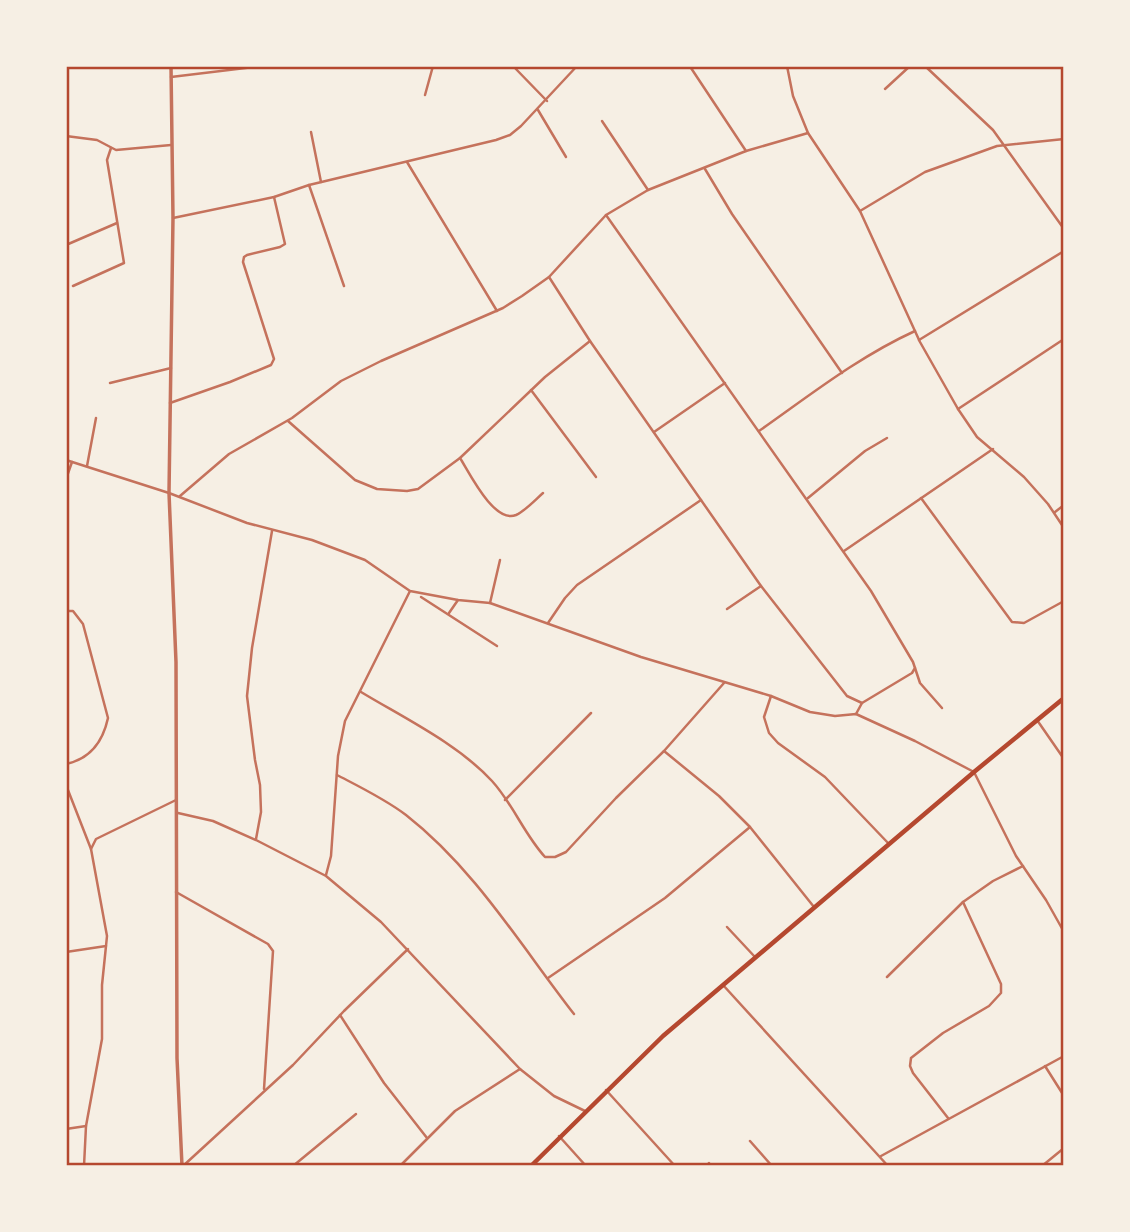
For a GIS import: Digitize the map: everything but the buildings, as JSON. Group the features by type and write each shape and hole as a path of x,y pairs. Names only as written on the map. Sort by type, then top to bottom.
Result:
{"main road":[{"path":"531,1166 606,1090 722,984 1063,698"}],"street":[{"path":"171,66 173,218 169,493 176,662 177,1058 179,1134 183,1166"},
{"path":"171,77 262,66"},
{"path":"425,95 433,66"},
{"path":"513,66 547,101"},
{"path":"173,218 274,197 309,185 503,138 538,110 577,66"},
{"path":"787,66 793,96 808,133 860,211 919,340 958,409 977,437 1024,477 1063,528"},
{"path":"885,89 911,66"},
{"path":"925,66 993,130 1063,229"},
{"path":"691,68 746,151"},
{"path":"538,110 566,157"},
{"path":"602,121 648,190"},
{"path":"311,132 321,182"},
{"path":"180,497 229,454 288,421 341,382 381,360 497,311 549,277 606,215 648,190 746,151 808,133"},
{"path":"66,136 97,140 116,150 171,145"},
{"path":"860,211 925,172 1003,145 1063,139"},
{"path":"73,286 124,262 107,160 111,148"},
{"path":"407,162 497,311"},
{"path":"705,169 732,214 842,373"},
{"path":"309,185 344,286"},
{"path":"170,403 271,365 274,359 243,262 247,255 285,244 274,197"},
{"path":"606,215 808,498 878,602 915,668 920,683 942,708"},
{"path":"66,245 117,223"},
{"path":"919,340 1063,251"},
{"path":"549,277 590,341 761,586 847,696 862,703"},
{"path":"759,431 881,348 915,331"},
{"path":"958,409 1063,340"},
{"path":"288,421 348,474 377,489 418,489 460,458 531,390 590,341"},
{"path":"110,383 171,368"},
{"path":"654,432 725,383"},
{"path":"531,390 596,477"},
{"path":"87,466 96,418"},
{"path":"808,498 865,451 887,438"},
{"path":"844,551 993,449"},
{"path":"460,458 491,507 508,516 516,515 542,493"},
{"path":"66,460 169,493 272,531 313,540 365,560 410,591 489,603 641,657 771,696 810,712 835,716 856,715 915,741 974,772 1023,866 1063,932"},
{"path":"66,479 72,461"},
{"path":"921,498 1012,622 1018,625 1024,623 1063,601"},
{"path":"548,623 577,585 702,500"},
{"path":"1054,513 1063,505"},
{"path":"256,840 261,812 260,785 247,695 272,531"},
{"path":"489,603 500,560"},
{"path":"727,609 761,586"},
{"path":"326,876 331,856 337,775 345,721 410,591"},
{"path":"421,597 497,646"},
{"path":"449,613 457,600"},
{"path":"66,611 73,611 83,624 108,719 101,739 92,751 66,764"},
{"path":"856,715 862,703 905,678 915,668"},
{"path":"361,692 451,747 492,781 532,842 545,857 555,857 566,852 664,751 724,683"},
{"path":"771,696 764,717 769,733 778,743 825,778 889,844"},
{"path":"505,800 591,713"},
{"path":"1037,720 1063,759"},
{"path":"664,751 719,796 750,827 814,907"},
{"path":"337,775 405,815 465,872 574,1014"},
{"path":"66,785 91,849 107,936 102,985 102,1039 86,1126 84,1166"},
{"path":"91,849 96,839 176,800"},
{"path":"178,813 213,821 326,876 381,922 520,1069 554,1096 585,1111"},
{"path":"547,979 665,898 750,827"},
{"path":"887,977 963,902 993,881 1023,866"},
{"path":"176,892 268,944 272,951 264,1091"},
{"path":"948,1118 913,1073 909,1066 911,1058 943,1033 989,1006 1001,993 1001,984 963,902"},
{"path":"727,927 755,957"},
{"path":"66,952 106,946"},
{"path":"183,1166 293,1065 408,949"},
{"path":"722,984 888,1166"},
{"path":"340,1015 384,1083 427,1138"},
{"path":"881,1156 1063,1056"},
{"path":"1045,1066 1063,1096"},
{"path":"400,1166 469,1101 520,1069"},
{"path":"606,1090 675,1166"},
{"path":"293,1166 356,1114"},
{"path":"66,1129 86,1126"},
{"path":"559,1136 586,1166"},
{"path":"750,1141 772,1166"},
{"path":"1042,1166 1063,1148"}]}
